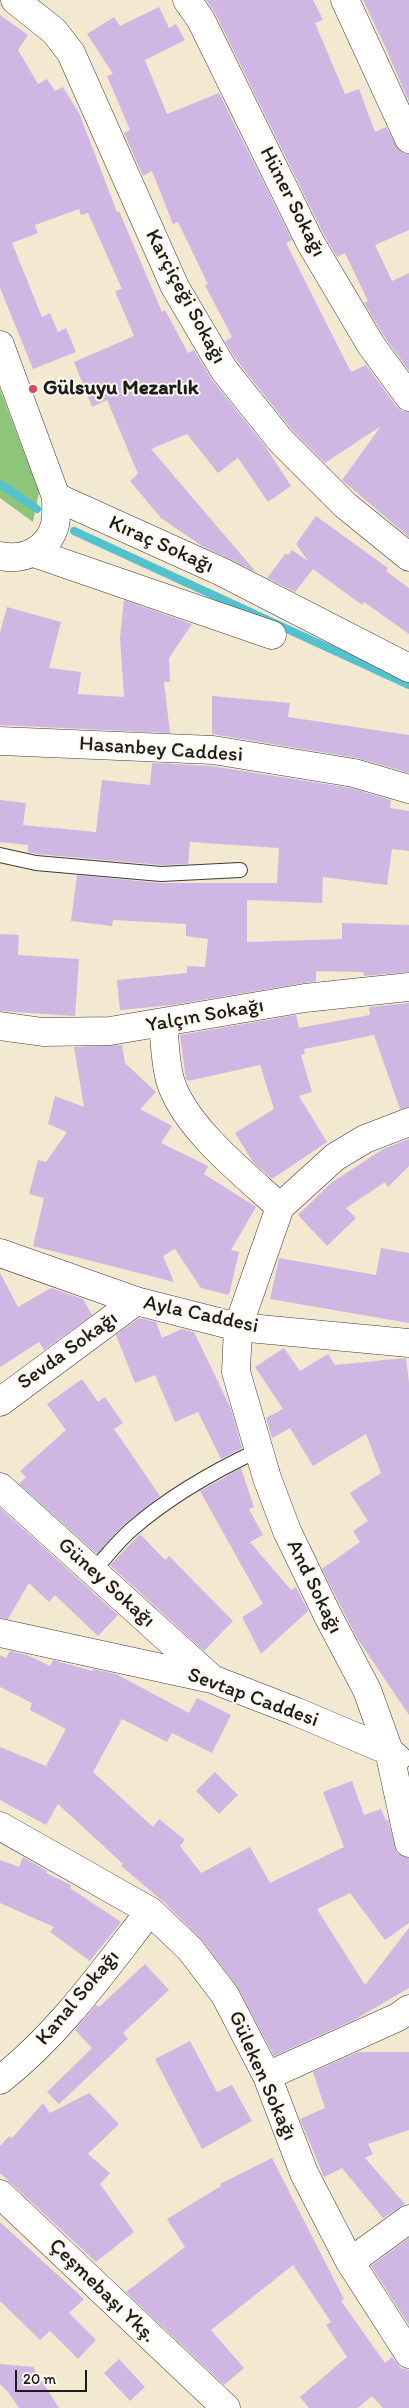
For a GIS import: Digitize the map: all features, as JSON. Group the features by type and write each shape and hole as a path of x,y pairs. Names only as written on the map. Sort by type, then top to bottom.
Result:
{"street":[{"name":"Karçiçeği Sokağı","path":"16,0 54,31 71,52 175,287 224,370 281,441 345,505 409,557"},
{"name":"Hüner Sokağı","path":"187,0 201,20 310,242 371,345 409,397"},
{"path":"345,0 409,139"},
{"path":"0,346 56,497 55,524 49,538 34,553"},
{"name":"Kıraç Sokağı","path":"56,497 222,572 409,668"},
{"path":"0,556 12,558 34,553 272,635"},
{"name":"Hasanbey Caddesi","path":"0,742 212,750 354,773 409,788"},
{"name":"Yalçın Sokağı","path":"0,1026 43,1032 110,1031 305,998 409,987"},
{"path":"163,1023 170,1080 178,1099 199,1129 280,1207 335,1157 365,1139 409,1122"},
{"name":"And Sokağı","path":"280,1207 238,1327 236,1372 259,1450 287,1531 327,1614 367,1690 399,1760 409,1843"},
{"name":"Ayla Caddesi","path":"0,1253 136,1301 238,1327 409,1343"},
{"name":"Sevda Sokağı","path":"0,1402 136,1301"},
{"name":"Güney Sokağı","path":"0,1487 212,1679"},
{"name":"Sevtap Caddesi","path":"0,1633 212,1679 297,1712 399,1760"},
{"name":"Güleken Sokağı","path":"0,1826 150,1911 190,1949 225,1996 267,2076 304,2173 350,2262 409,2354"},
{"name":"Kanal Sokağı","path":"0,2080 23,2062 75,2008 150,1911"},
{"path":"267,2076 398,2017 409,2009"},
{"name":"Çeşmebaşı Ykş.","path":"0,2194 226,2408"},
{"path":"350,2262 409,2219"}],"lane":[{"path":"0,855 36,863 161,874 240,870"},
{"path":"93,1571 132,1529 184,1491 217,1470 259,1450"}],"green space":[{"path":"0,389 39,492 33,522 0,498"}],"building":[{"path":"206,0 313,0 323,20 315,23 345,94 359,89 375,132 386,127 400,151 409,154 409,230 375,245 392,281 409,273 409,371 384,336 364,303 368,301 345,253 337,257 324,235 215,13"},
{"path":"363,0 409,0 409,102 384,44"},
{"path":"159,7 169,28 176,24 185,40 145,60 167,114 219,93 292,240 286,243 351,372 366,365 396,406 402,411 409,412 409,537 342,480 381,426 325,463 293,431 237,361 225,342 232,337 205,285 208,284 178,222 173,224 152,171 143,176 124,133 130,130 107,76 113,74 87,34 114,17 120,26"},
{"path":"0,15 28,35 18,50 38,84 47,79 55,91 63,87 79,113 117,212 119,211 162,312 165,310 188,353 194,350 212,380 265,446 291,486 268,502 238,458 218,473 187,434 151,449 256,572 202,546 161,518 130,481 138,474 107,400 92,407 74,362 134,336 115,291 122,289 88,213 81,215 79,209 35,225 38,233 12,243 42,317 50,313 58,332 66,328 76,352 33,369 0,288"},
{"path":"316,516 388,568 386,571 409,588 409,634 364,602 362,605 313,569 295,592 267,578 286,553 288,555 292,550 308,561 296,544"},
{"path":"124,600 192,624 169,658 170,682 164,682 170,733 0,725 0,633 7,607 61,622 49,668 81,672 78,694 124,697 120,638"},
{"path":"212,696 290,703 288,717 409,735 409,773 357,758 212,734"},
{"path":"152,763 211,766 351,788 391,800 390,808 409,811 409,851 392,849 387,885 323,877 322,903 247,900 247,942 342,939 342,923 409,925 409,972 364,976 363,972 316,971 316,981 172,1005 120,1010 117,980 187,973 187,966 205,967 208,939 186,936 186,924 113,920 112,926 71,921 77,875 160,883 277,883 279,848 190,842 188,864 161,865 37,854 28,852 28,845 0,842 0,800 26,803 23,825 96,832 102,780 150,785"},
{"path":"0,934 19,935 18,955 79,959 75,1016 0,1011"},
{"path":"409,1003 409,1107 400,1109 374,1035 304,1049 305,1054 301,1055 312,1092 299,1096 327,1142 272,1179 253,1162 235,1133 274,1109 260,1065 188,1081 186,1079 180,1035 296,1015 299,1028 370,1015 369,1007"},
{"path":"122,1045 125,1063 156,1092 140,1109 172,1126 161,1143 208,1166 204,1174 256,1207 231,1250 239,1252 229,1295 201,1288 175,1249 163,1256 174,1282 33,1246 44,1198 29,1194 38,1160 46,1162 67,1132 48,1124 55,1096 84,1107 74,1047"},
{"path":"409,1139 409,1166 388,1187 385,1182 346,1208 356,1218 327,1246 298,1215 331,1183 383,1149"},
{"path":"381,1248 409,1253 409,1323 270,1299 279,1258 376,1275"},
{"path":"0,1273 18,1307 51,1288 83,1299 92,1315 44,1350 39,1342 0,1367"},
{"path":"139,1318 156,1322 162,1338 182,1329 194,1332 231,1409 242,1448 221,1459 198,1412 175,1422 155,1375 135,1383 116,1335"},
{"path":"284,1348 300,1371 328,1354 335,1365 406,1358 409,1383 409,1715 357,1638 322,1569 360,1542 353,1531 368,1521 350,1493 381,1473 366,1434 313,1466 290,1428 272,1438 266,1418 283,1409 255,1367"},
{"path":"82,1379 98,1402 105,1397 123,1423 114,1429 160,1496 121,1527 97,1554 19,1484 26,1477 20,1471 66,1430 47,1404"},
{"path":"241,1468 254,1507 249,1509 263,1535 250,1542 291,1590 296,1587 308,1611 261,1654 242,1617 263,1604 200,1491"},
{"path":"0,1508 118,1615 98,1636 55,1595 49,1602 29,1583 8,1619 0,1618"},
{"path":"140,1534 165,1560 169,1556 233,1621 204,1651 110,1565"},
{"path":"10,1651 27,1655 50,1666 53,1660 92,1671 93,1669 116,1674 189,1713 197,1698 231,1715 212,1753 172,1733 167,1742 122,1719 93,1772 153,1827 159,1819 185,1840 180,1846 201,1873 250,1847 270,1883 344,1847 323,1792 352,1781 364,1815 381,1809 386,1821 388,1819 397,1853 409,1858 409,1923 385,1940 350,1893 317,1909 365,1985 409,1928 409,1988 354,2020 274,2056 237,1986 202,1940 165,1903 121,1866 123,1864 58,1804 46,1825 0,1800 0,1747 46,1766 66,1729 30,1710 32,1703 0,1687 0,1655 6,1658"},
{"path":"215,1772 238,1795 219,1814 196,1791"},
{"path":"23,1857 47,1871 46,1873 71,1885 70,1888 121,1922 90,1961 50,1932 54,1927 0,1903 0,1860 19,1867"},
{"path":"145,1964 169,1990 123,2033 128,2039 59,2104 47,2092 92,2048 75,2030 96,2005 99,2007"},
{"path":"190,2041 217,2092 232,2085 252,2121 202,2149 155,2059"},
{"path":"358,2052 409,2052 409,2130 368,2144 373,2154 365,2158 405,2204 383,2218 342,2168 324,2177 300,2119 325,2108 313,2072"},
{"path":"89,2093 119,2124 88,2154 110,2173 100,2184 134,2232 96,2262 0,2173 0,2146 9,2136 12,2138 43,2103 50,2113"},
{"path":"272,2158 344,2299 341,2301 385,2363 392,2357 401,2368 409,2370 409,2408 383,2408 372,2396 358,2408 309,2408 300,2397 347,2357 326,2325 331,2322 293,2265 211,2330 244,2368 224,2385 126,2292 185,2247 167,2219 221,2186 220,2184"},
{"path":"0,2222 84,2299 69,2313 96,2340 78,2359 50,2331 40,2340 0,2301"},
{"path":"409,2238 409,2325 371,2266"},
{"path":"119,2359 145,2387 130,2401 104,2373"},
{"path":"0,2364 33,2367 59,2408 19,2408 0,2384"}],"waterway":[{"path":"0,484 37,509"},
{"path":"74,531 409,685"}],"place":[{"name":"Gülsuyu Mezarlık","path":"33,389"}]}
